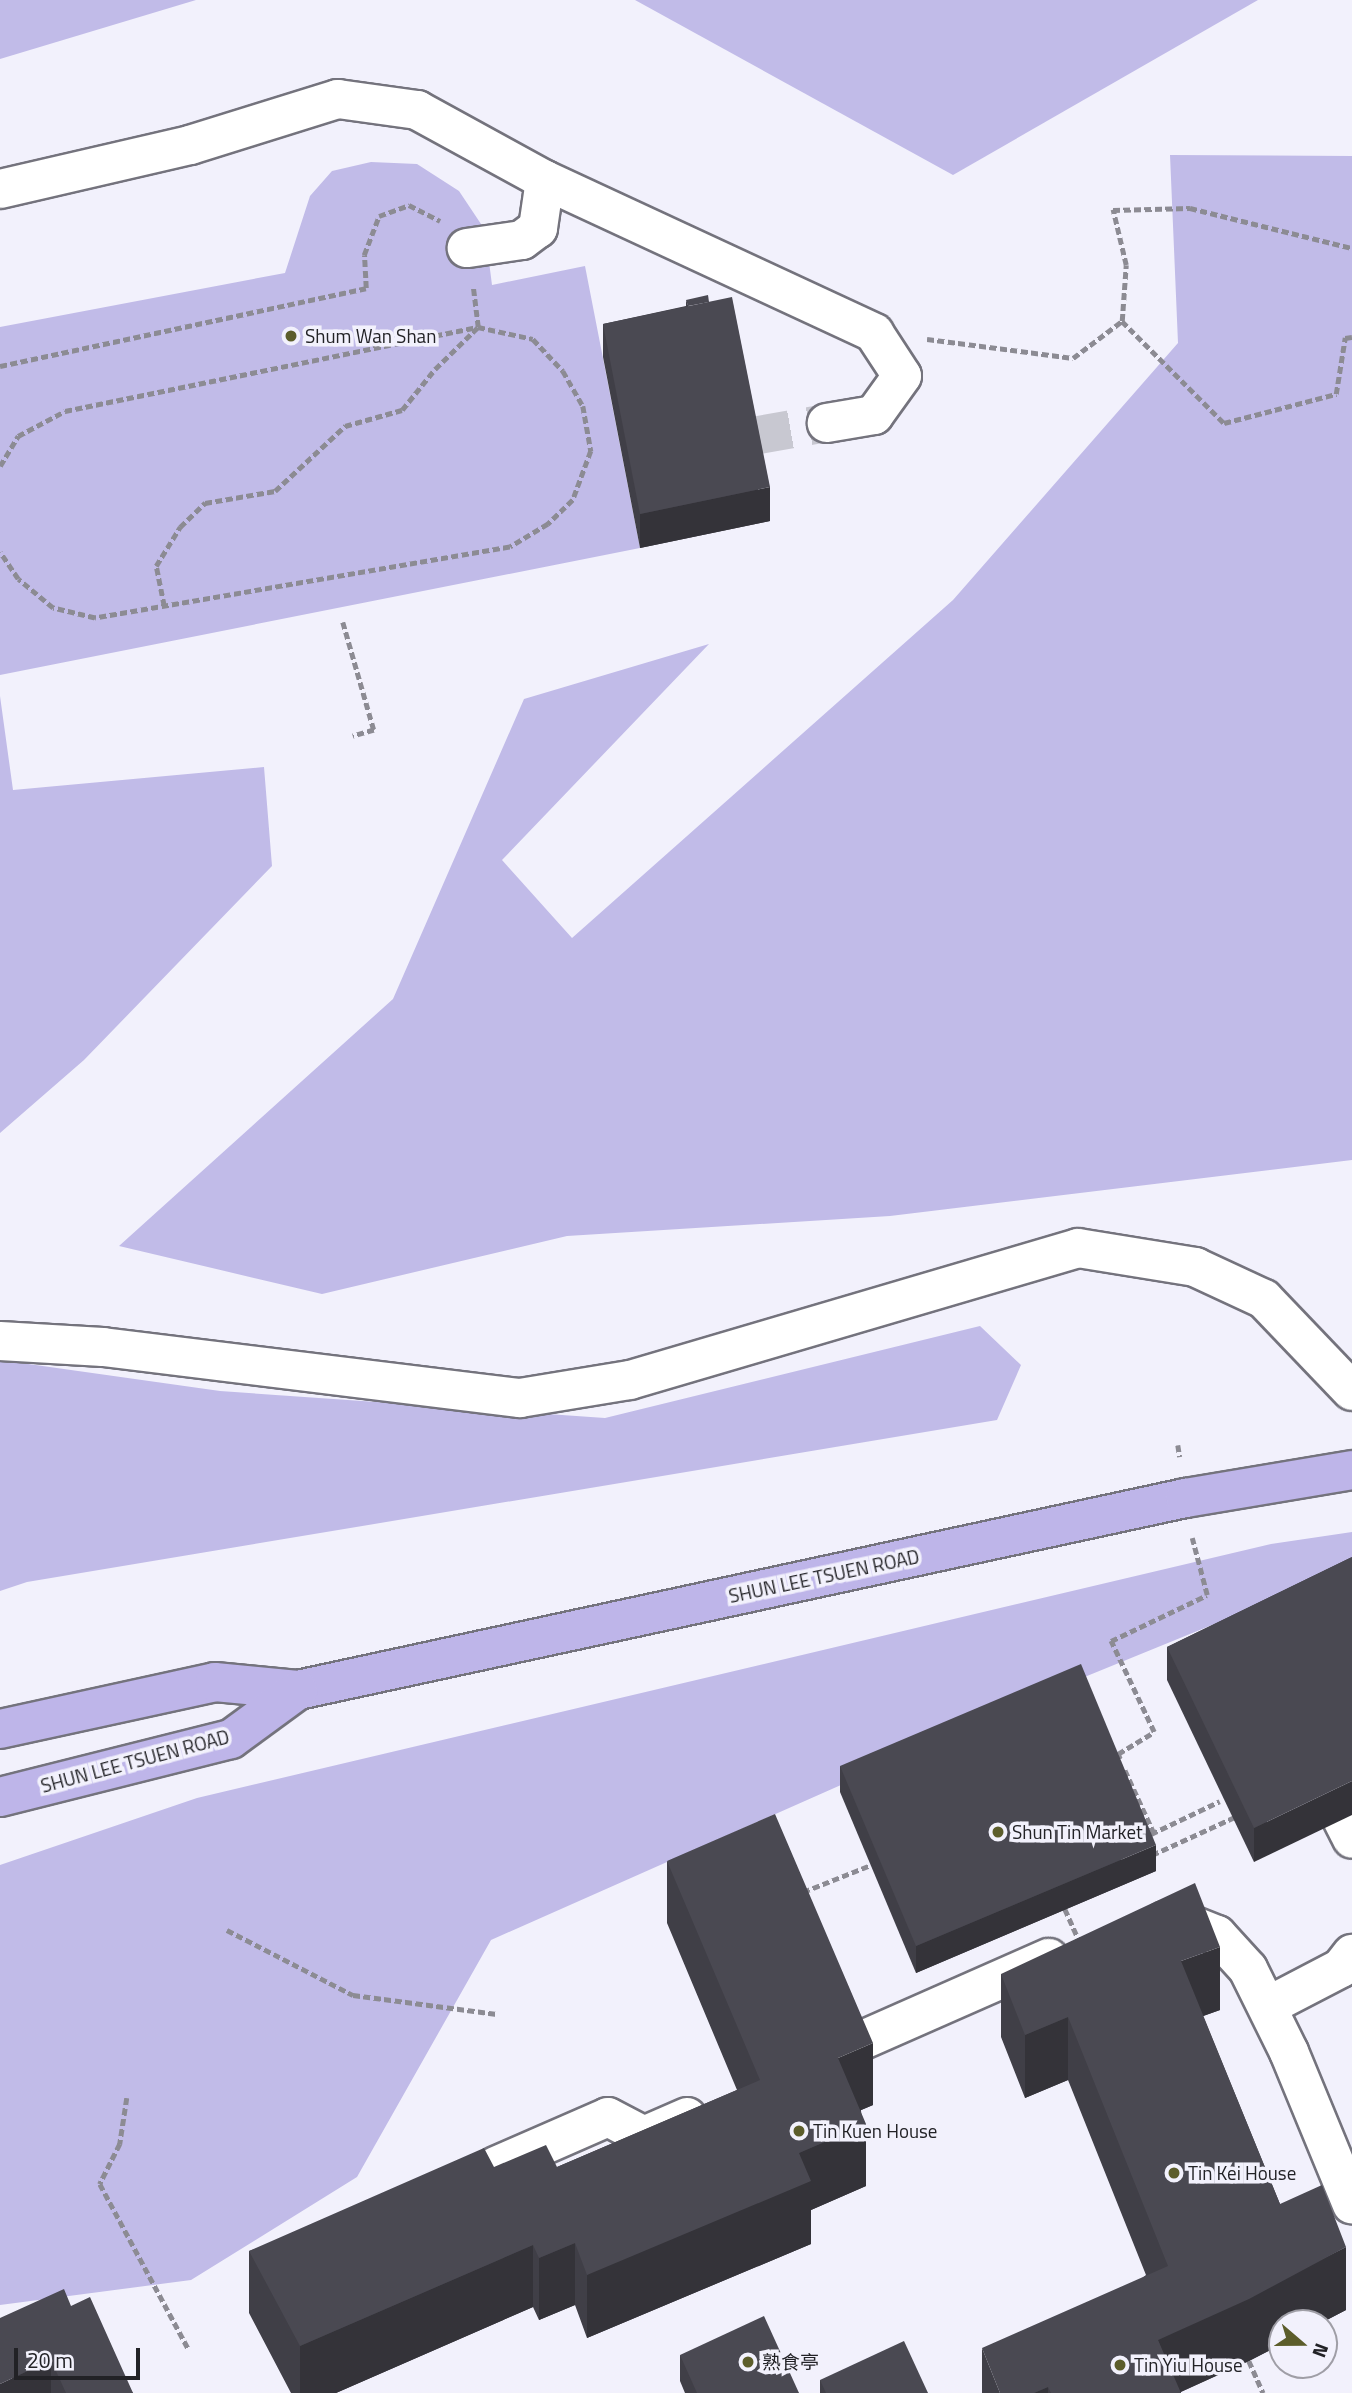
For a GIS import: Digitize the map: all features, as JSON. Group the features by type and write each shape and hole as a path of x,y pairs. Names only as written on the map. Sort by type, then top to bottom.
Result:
{"main road":[{"name":"SHUN LEE TSUEN ROAD","path":"0,1729 215,1682 299,1690 1185,1498 1352,1470"},
{"name":"SHUN LEE TSUEN ROAD","path":"0,1797 231,1739 299,1690"}],"lane":[{"path":"0,189 190,145 338,99 417,110 545,180 874,333 902,376 874,415 827,423"},
{"path":"467,248 522,240 538,228 545,180"},
{"path":"0,1341 103,1347 520,1398 630,1380 1078,1248 1195,1267 1264,1299 1352,1391"},
{"path":"1132,1925 1143,1921 1182,1922 1217,1935 1248,1969 1348,2178"},
{"path":"785,2074 1082,1943"},
{"path":"1268,2006 1341,1968 1352,1954"},
{"path":"479,2174 608,2117 644,2136 722,2102"}],"path":[{"path":"0,366 366,288 363,255 379,216 409,205 435,215 467,248"},
{"path":"874,333 1073,358 1122,321 1126,265 1112,210 1190,208 1352,248"},
{"path":"1122,321 1224,423 1336,394 1345,338 1352,337"},
{"path":"0,466 18,436 65,411 478,327 533,339 563,371 583,406 591,451 573,500 548,524 510,547 95,618 53,608 18,579 0,552"},
{"path":"164,606 156,566 180,527 205,503 275,491 345,426 402,410 435,369 478,327"},
{"path":"343,622 374,730 354,736"},
{"path":"1154,1833 1118,1754 1154,1732 1111,1641 1207,1595 1194,1545"},
{"path":"1145,1837 1220,1801"},
{"path":"1148,1857 1244,1813"},
{"path":"794,1895 877,1863"},
{"path":"1065,1909 1082,1943"},
{"path":"227,1930 353,1995 497,2014"},
{"path":"127,2098 120,2144 100,2184 189,2350"},
{"path":"1249,2361 1263,2393"}],"shaded area":[{"path":"0,0 196,0 0,59"},
{"path":"635,0 1258,0 953,175"},
{"path":"1170,155 1352,156 1352,1160 890,1216 567,1236 322,1294 119,1246 393,999 524,699 709,644 502,860 572,938 953,600 1178,343"},
{"path":"371,162 417,164 459,191 485,230 492,285 585,266 640,548 0,675 0,327 285,273 310,196 332,171"},
{"path":"0,696 13,790 264,767 272,866 84,1060 0,1133"},
{"path":"980,1326 1021,1365 997,1420 27,1582 0,1591 0,1360 220,1391 605,1418"},
{"path":"1352,1532 1352,1568 1087,1676 491,1940 357,2177 191,2280 0,2305 0,1865 197,1798 1271,1544"}],"building":[{"path":"708,295 709,302 688,306 686,300"},
{"path":"732,297 770,487 640,514 603,324"},
{"path":"1352,1557 1352,1781 1254,1828 1167,1647"},
{"name":"Shun Tin Market","path":"1081,1664 1156,1845 916,1946 840,1766"},
{"path":"775,1814 873,2043 838,2058 866,2124 799,2153 811,2181 587,2275 575,2243 539,2258 533,2245 300,2346 249,2251 484,2148 494,2167 546,2145 557,2167 760,2080 667,1861"},
{"path":"1195,1883 1220,1947 1181,1961 1280,2204 1322,2185 1346,2247 1249,2299 1158,2340 1181,2393 1051,2393 1048,2387 1034,2393 1000,2393 982,2348 1168,2266 1068,2017 1025,2035 1001,1974"},
{"path":"64,2289 71,2306 90,2297 133,2393 66,2393 51,2360 0,2384 0,2318"},
{"path":"764,2316 799,2393 697,2393 680,2355"},
{"path":"904,2341 928,2393 826,2393 820,2380"}],"tunnel":[{"path":"753,436 827,423"}],"place":[{"name":"Shum Wan Shan","path":"291,336"},
{"name":"Shun Tin Market","path":"998,1832"},
{"name":"Tin Kuen House","path":"799,2131"},
{"name":"Tin Kei House","path":"1174,2173"},
{"name":"熟食亭","path":"748,2362"},
{"name":"Tin Yiu House","path":"1120,2365"}]}
